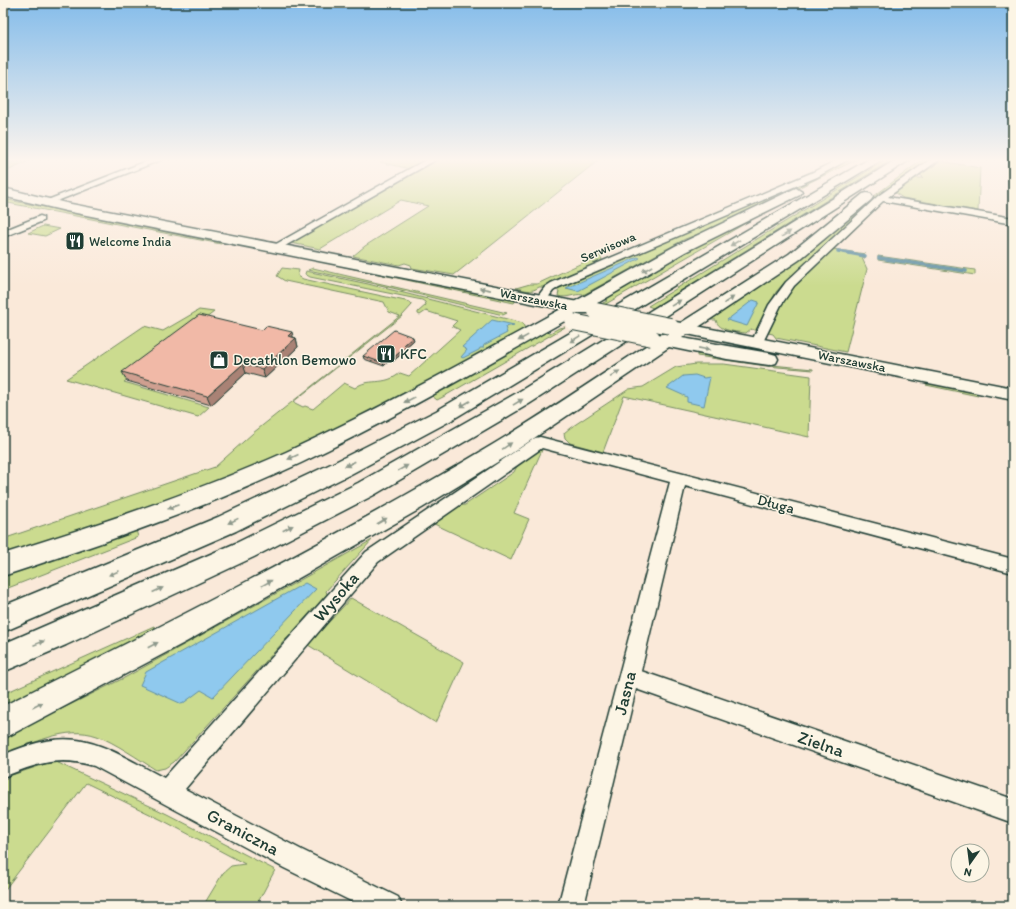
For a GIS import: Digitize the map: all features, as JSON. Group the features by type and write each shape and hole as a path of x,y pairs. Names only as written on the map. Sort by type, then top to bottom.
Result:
{"main road":[{"path":"3,565 159,512 292,458 426,392 576,315 680,249 777,201"},
{"path":"3,619 227,524 343,468 443,416 805,201"},
{"path":"3,658 56,636 245,550 373,485 522,400 838,201"},
{"path":"3,723 170,637 401,510 501,450 668,333 794,257 862,201"},
{"name":"Warszawska","path":"44,202 541,300 576,315"},
{"name":"Warszawska","path":"3,205 312,264 471,301 576,315 668,333 757,343 1013,394"},
{"name":"Warszawska","path":"668,333 752,357 902,371"}],"street":[{"path":"274,248 357,201"},
{"name":"Serwisowa","path":"541,300 549,289 555,285 752,201"},
{"path":"757,343 775,305 790,284 877,201"},
{"path":"900,201 1013,222"},
{"path":"3,234 40,219"},
{"name":"Długa","path":"540,442 1013,566"},
{"name":"Wysoka","path":"167,792 372,557 540,442"},
{"name":"Jasna","path":"571,906 679,479"},
{"name":"Zielna","path":"629,677 1013,811"},
{"name":"Graniczna","path":"3,766 24,756 47,750 65,748 98,756 293,859 389,906"}],"green space":[{"path":"15,201 223,242 221,244 3,202"},
{"path":"365,201 399,201 320,249 291,243"},
{"path":"407,201 547,201 454,275 412,268 411,265 405,263 399,265 353,256 365,246 428,206"},
{"path":"760,201 770,201 717,227 685,239 583,295 562,297 558,296 559,291 555,290"},
{"path":"818,201 825,201 653,308 648,306"},
{"path":"867,201 873,201 784,283 776,292 757,331 751,329 746,333 728,330 720,327 716,320 711,320"},
{"path":"923,201 978,201 978,211"},
{"path":"758,216 604,305 601,304 607,301 604,299 719,234"},
{"path":"43,226 60,229 45,236 28,233"},
{"path":"833,249 865,254 865,258 862,258 867,269 846,352 776,338 773,334 768,333 785,298 795,285"},
{"path":"599,255 602,259 600,262 558,279 543,287 531,290 516,288 530,284 537,284"},
{"path":"878,256 975,270 975,275 878,260"},
{"path":"308,259 517,299 514,303"},
{"path":"282,268 299,270 298,276 303,279 410,302 412,305 402,316 293,402 303,407 305,406 313,409 344,383 355,388 365,383 388,380 400,373 409,376 460,330 452,326 457,321 426,311 420,315 418,314 418,312 426,305 422,300 310,277 305,274 306,271 368,284 523,323 524,327 526,328 389,404 269,461 195,491 3,557 3,539 215,467 253,433 400,316 389,312 384,302 285,281 277,276"},
{"path":"313,268 507,313 503,315 376,284 308,270"},
{"path":"199,310 214,312 124,382 209,407 198,417 66,379 144,326 163,331"},
{"path":"565,327 443,397 437,400 432,396 545,331 550,333 559,328"},
{"path":"697,354 813,370 766,366 697,356"},
{"path":"696,364 724,364 811,376 809,437 624,396 603,452 570,443 565,438 564,433 570,428 629,389 643,387 676,367"},
{"path":"932,382 973,391 978,396 926,385"},
{"path":"539,449 542,450 514,513 529,519 511,560 432,523 456,506 465,505 514,472 517,466"},
{"path":"136,530 138,537 3,590 3,574"},
{"path":"372,540 326,591 327,594 174,762 165,768 156,770 111,742 85,733 61,734 49,737 3,756 3,738 126,677"},
{"path":"351,598 464,662 436,723 308,645"},
{"path":"154,626 156,633 3,711 3,694"},
{"path":"54,761 167,814 275,870 256,906 203,906 223,873 231,866 245,864 162,820 86,783 3,892 3,782 9,776"}],"water":[{"path":"638,257 640,258 578,291 566,288"},
{"path":"753,300 759,302 747,326 727,320"},
{"path":"492,320 514,325 505,327 507,333 484,345 483,348 480,348 479,350 463,358 461,357 467,350 462,347"},
{"path":"695,375 704,378 710,377 704,406 687,402 687,397 667,388 683,376"},
{"path":"305,583 316,589 213,697 201,690 182,704 140,685 146,672"}],"building":[{"name":"Decathlon Bemowo","path":"199,315 262,330 266,326 292,332 288,336 296,338 262,369 243,364 207,396 122,372"},
{"name":"KFC","path":"394,330 413,337 404,345 407,346 393,358 390,357 383,363 363,356"}],"waterway":[{"path":"838,251 865,256"},
{"path":"879,258 966,271"}],"place":[{"name":"Welcome India","path":"75,241"},
{"name":"KFC","path":"386,354"},
{"name":"Decathlon Bemowo","path":"219,360"}]}
